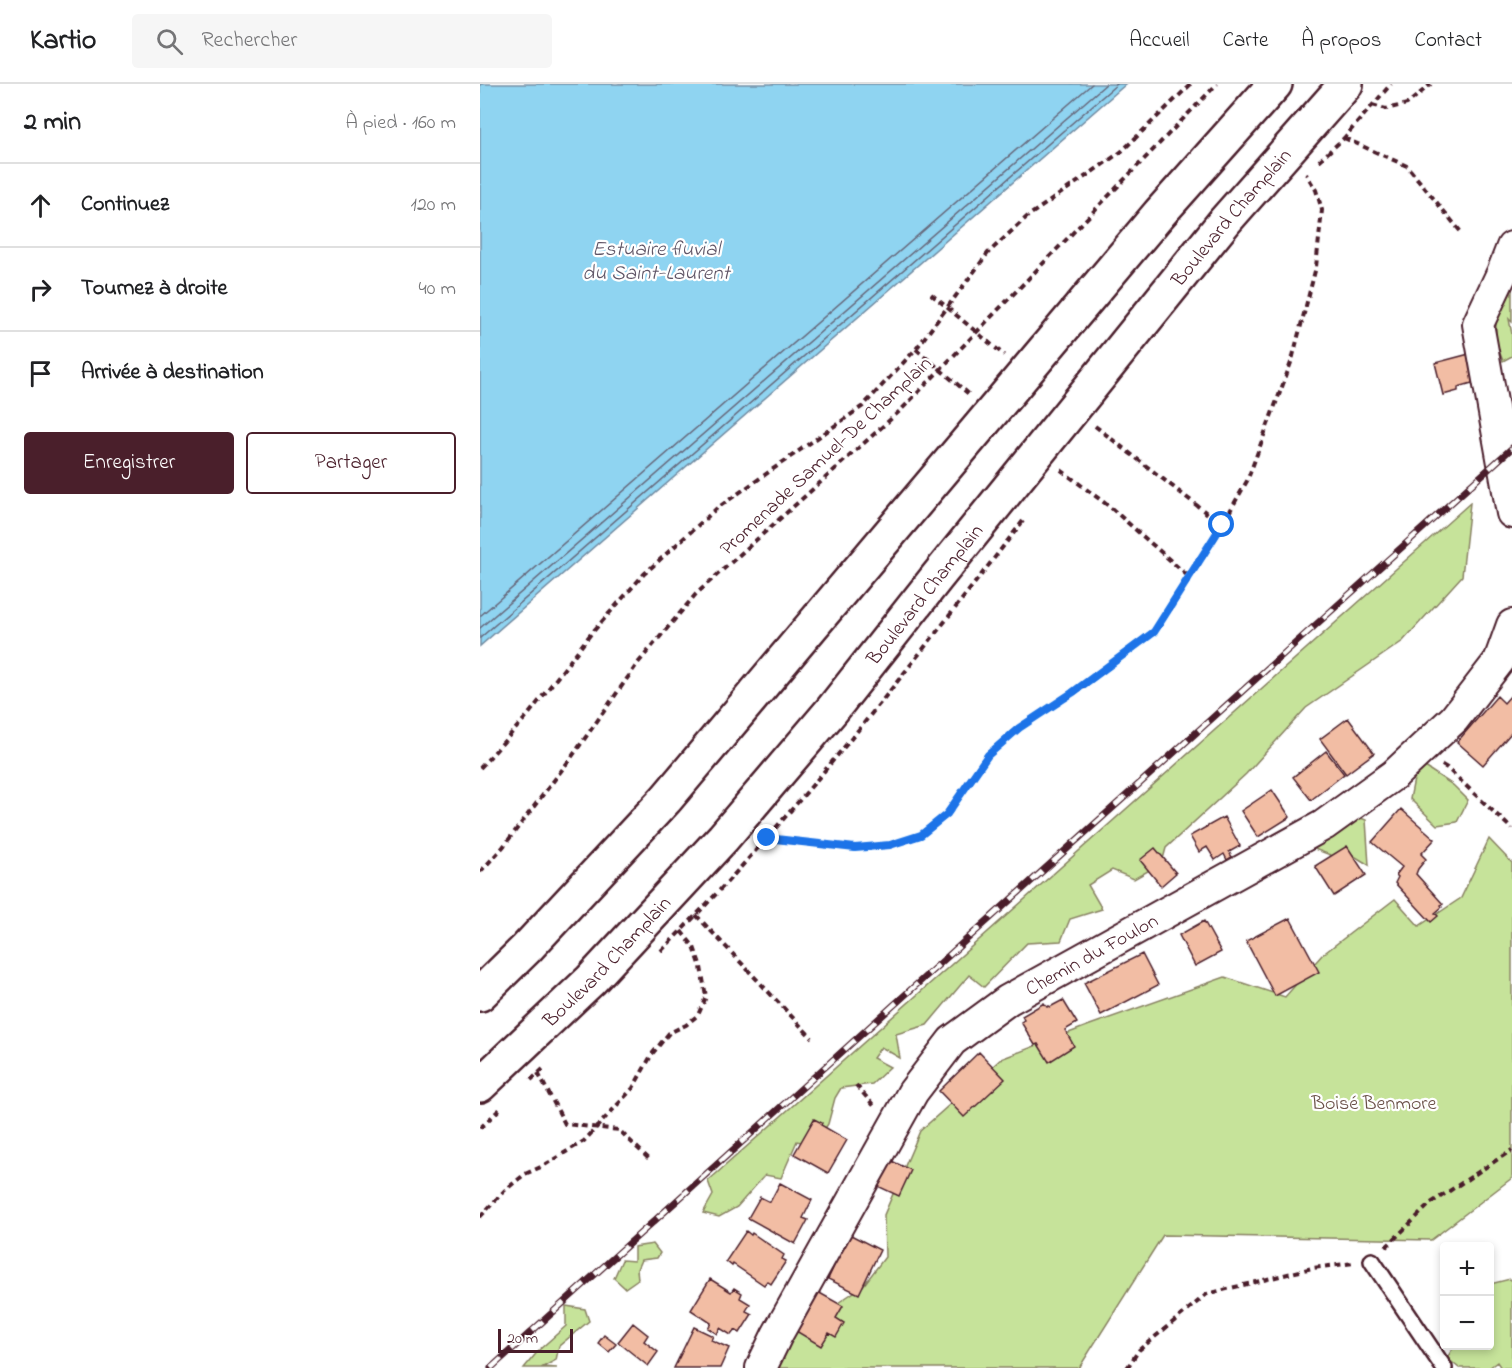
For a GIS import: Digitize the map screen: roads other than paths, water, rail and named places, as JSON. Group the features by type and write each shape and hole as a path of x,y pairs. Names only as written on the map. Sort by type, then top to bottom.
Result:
{"main road":[{"path":"480,994 526,949 666,799 1159,214 1275,84"},
{"name":"Boulevard Champlain","path":"480,1085 591,980 723,838 832,710 936,577 1225,221 1346,84"}],"street":[{"path":"1512,247 1478,324 1512,513"},
{"name":"Chemin du Foulon","path":"761,1368 777,1335 913,1092 952,1041 1008,1000 1324,825 1395,774 1454,719 1499,661 1512,625"}],"lane":[{"path":"1372,1261 1444,1368"}],"water":[{"name":"Estuaire fluvial du Saint-Laurent","path":"480,84 1126,84 480,646"}],"railway":[{"path":"491,1368 1512,448"}],"park label":[{"name":"Boisé Benmore","path":"1374,1102"}]}
